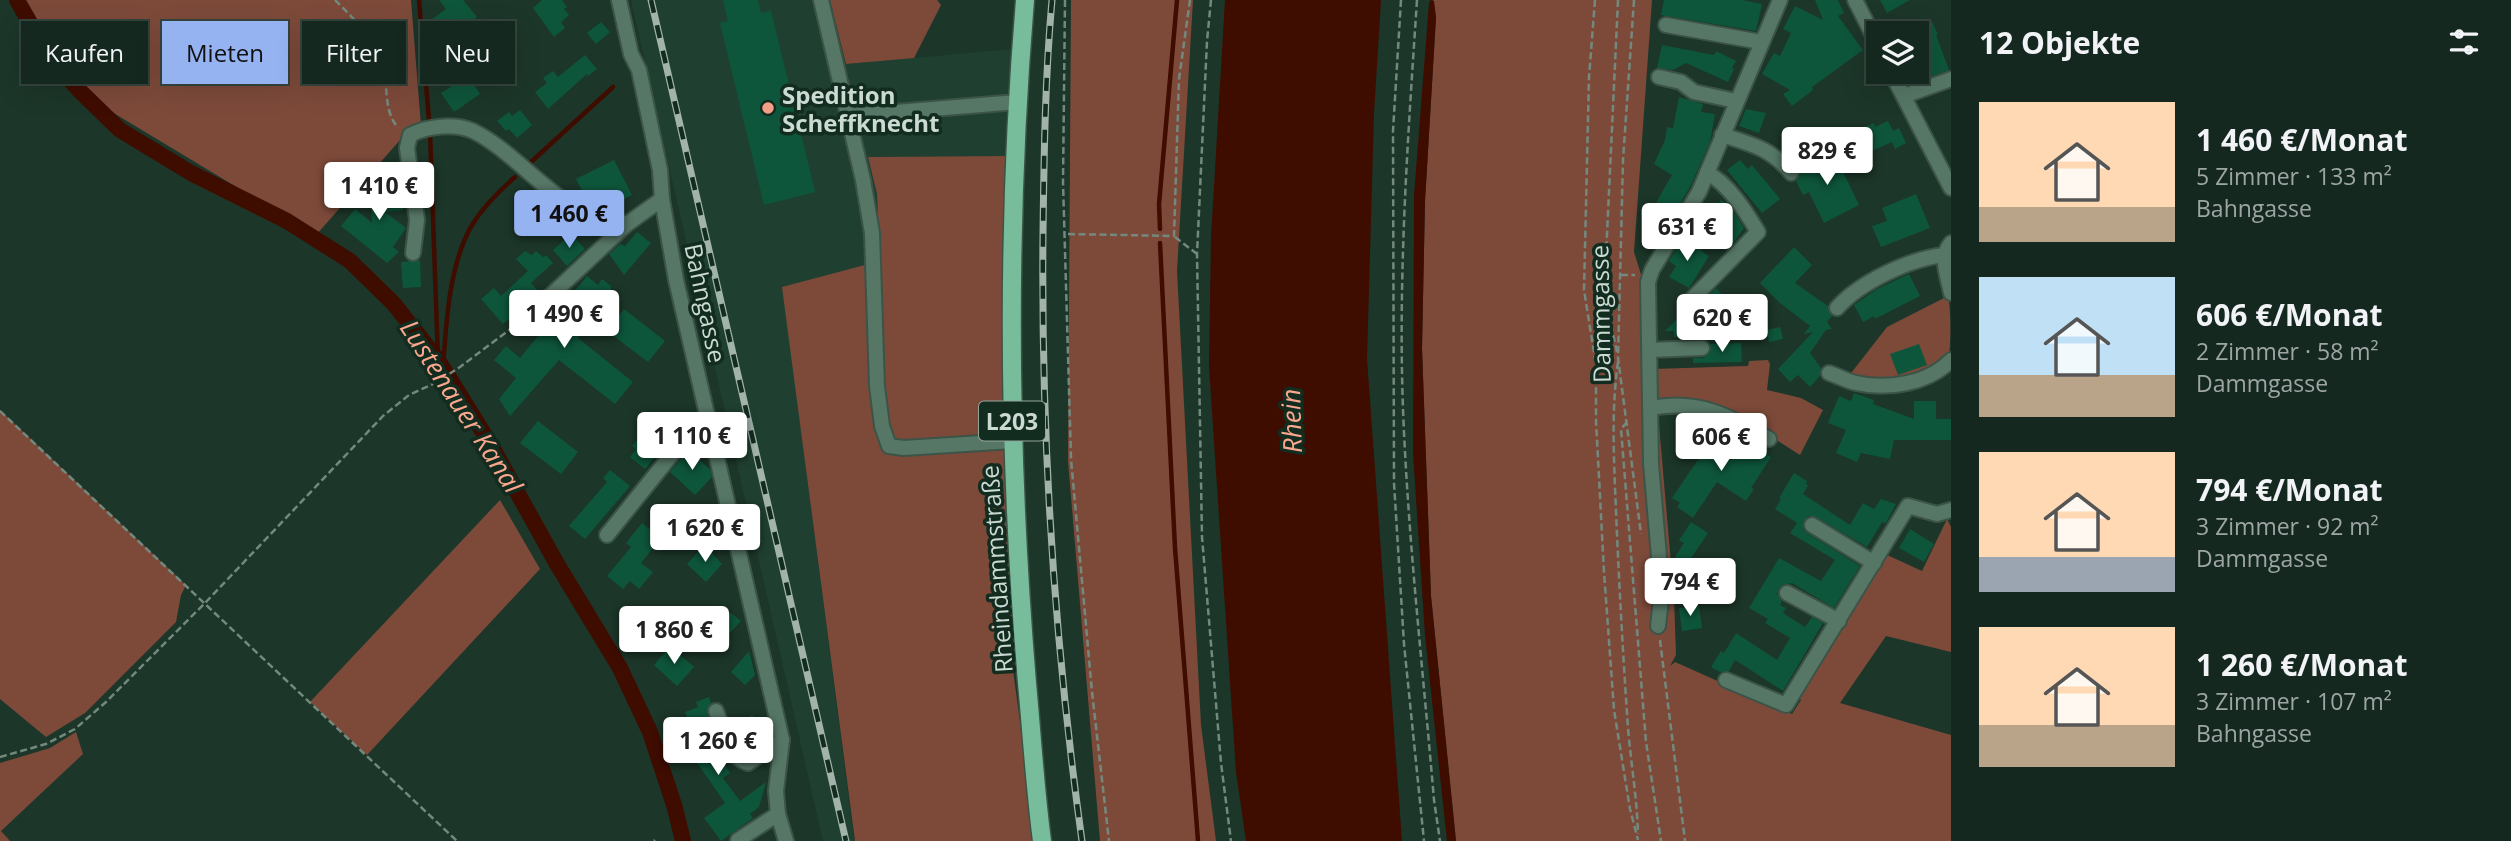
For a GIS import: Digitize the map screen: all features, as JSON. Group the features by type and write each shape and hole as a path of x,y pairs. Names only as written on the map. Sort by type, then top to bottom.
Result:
{"main road":[{"name":"Rheindammstraße","path":"1025,0 1017,102 1012,230 1012,441 1017,568 1042,841"}],"street":[{"name":"Bahngasse","path":"619,0 631,54 639,70 660,170 662,200 676,280 782,740 782,762 776,791 778,814 786,841"},
{"path":"821,0 863,180 872,233 877,386 882,426 889,446 904,448 1012,441"},
{"name":"Dammgasse","path":"1658,626 1662,591 1651,464 1648,282 1699,192 1760,42 1780,0"},
{"path":"1855,0 1866,22"},
{"path":"1666,25 1760,42"},
{"path":"1659,77 1681,82 1695,92 1736,101"},
{"path":"1904,96 1951,79"},
{"path":"1898,84 1951,188"},
{"path":"848,116 1017,102"},
{"path":"413,253 416,220 407,148 415,132 438,128 458,127 474,132 578,211 604,222 626,224"},
{"path":"1722,135 1757,145 1781,160 1791,173"},
{"path":"1689,302 1758,232 1735,199 1714,176 1707,173"},
{"path":"532,313 626,224 662,200"},
{"path":"1837,308 1869,282 1948,249 1951,293"},
{"path":"1650,351 1702,348"},
{"path":"1829,373 1855,383 1879,385 1928,377 1951,360"},
{"path":"1651,408 1687,405 1707,409 1728,415 1769,439"},
{"path":"607,535 689,433 706,416"},
{"path":"1726,680 1786,705 1908,506 1937,514 1951,510"},
{"path":"1812,525 1874,563"},
{"path":"1787,593 1839,621"},
{"path":"716,711 732,753 738,760 748,763 782,740"},
{"path":"738,840 778,814"}],"path":[{"path":"335,0 361,25 371,40 384,72 391,119 399,129 415,132"},
{"path":"1065,0 1063,182 1071,459 1092,692 1109,841"},
{"path":"1174,236 1179,79 1190,0"},
{"path":"1211,0 1197,254 1202,537 1221,763 1231,841"},
{"path":"1401,0 1393,131 1394,484 1404,644 1424,841"},
{"path":"1417,0 1402,277 1403,407 1409,515 1440,841"},
{"path":"1595,0 1589,77 1584,290 1596,365 1596,421 1614,710 1630,809 1638,841"},
{"path":"1618,0 1605,277 1607,307 1618,358 1614,388 1615,492 1622,639 1637,799 1638,841"},
{"name":"Dammgasse","path":"1634,0 1623,160 1618,358 1642,541"},
{"path":"1066,234 1174,236 1197,254"},
{"path":"0,757 46,744 75,729 106,702 205,603 383,416 409,395 460,367 532,313"},
{"path":"0,411 457,841"},
{"path":"1627,422 1621,429 1646,742 1661,841"},
{"path":"1658,626 1685,841"}],"shaded area":[{"path":"23,0 411,0 421,126 401,139 316,235 102,106 81,84 148,84 148,21 35,21"},
{"path":"631,0 830,0 846,64 1014,49 1010,156 868,157 877,194 880,261 797,398 854,841 823,841"},
{"path":"830,0 937,0 941,5 914,58 846,64"},
{"path":"1071,0 1193,0 1177,271 1201,725 1216,841 1100,841 1068,461"},
{"path":"1433,0 1652,0 1634,252 1643,281 1653,369 1748,366 1749,361 1768,360 1770,364 1767,390 1801,398 1823,410 1800,455 1737,415 1657,402 1674,598 1676,655 1670,666 1675,662 1792,714 1801,700 1798,697 1885,554 1922,571 1947,519 1951,527 1951,652 1886,636 1840,703 1951,735 1951,841 1456,841 1431,596 1422,348 1425,201 1436,17"},
{"path":"1010,156 1005,438 1013,670 1036,841 855,841 782,287 880,261 877,194 868,157"},
{"path":"1948,296 1950,350 1943,362 1915,376 1883,382 1848,377 1887,327"},
{"path":"0,410 186,585 181,595 176,622 85,713 46,737 0,699"},
{"path":"500,500 540,569 367,755 310,702"},
{"path":"76,732 83,754 1,831 10,841 0,841 0,763 50,748"}],"water":[{"name":"Rhein","path":"1225,0 1381,0 1374,113 1367,359 1402,841 1246,841 1236,772 1209,367 1211,237"},
{"path":"1431,0 1434,1 1436,17 1425,201 1422,348 1431,596 1456,841 1447,841 1425,635 1413,453 1414,196"}],"building":[{"path":"439,0 463,0 477,17 472,21 431,21 446,9"},
{"path":"542,0 562,0 567,7 564,9 569,15 561,22 565,28 554,37 533,8"},
{"name":"Spedition Scheffknecht","path":"723,0 758,0 761,13 771,11 815,192 764,205 720,23 728,21"},
{"path":"1664,0 1742,0 1762,4 1756,31 1661,15"},
{"path":"1815,0 1838,0 1844,13 1838,16 1863,50 1812,87 1813,90 1792,106 1783,94 1790,90 1762,74 1774,53 1780,56 1791,33 1783,29 1795,6 1823,20"},
{"path":"1880,0 1910,0 1887,13"},
{"path":"1931,20 1938,34 1936,35 1949,70 1929,77"},
{"path":"601,22 610,32 596,44 587,33"},
{"path":"1662,45 1714,55 1716,51 1736,61 1732,68 1734,69 1728,82 1686,63 1673,70 1657,68"},
{"path":"585,55 597,69 588,76 587,74 548,109 535,92 547,83 543,78 553,71 558,77"},
{"path":"455,84 473,84 480,94 454,112 441,93"},
{"path":"1679,97 1703,104 1701,112 1715,114 1710,142 1691,185 1662,235 1652,229 1662,211 1654,206 1672,175 1654,164 1665,140 1667,127 1673,128"},
{"path":"1746,109 1766,113 1759,133 1739,126"},
{"path":"520,110 532,125 517,138 497,121 509,112 512,116"},
{"path":"1888,121 1893,131 1899,128 1906,143 1895,149 1892,142 1858,157 1848,136 1874,123 1875,127"},
{"path":"1823,153 1828,164 1837,159 1859,205 1824,223 1809,192 1803,195 1796,181 1800,175 1798,166"},
{"path":"614,160 632,195 602,210 590,206 576,179"},
{"path":"1740,160 1748,169 1752,165 1780,199 1762,213 1727,170"},
{"path":"400,184 403,210 385,212 406,228 393,247 399,252 387,263 341,226 355,209 372,223 369,188"},
{"path":"1916,194 1930,228 1881,247 1872,226 1887,221 1882,208"},
{"path":"1721,200 1730,206 1744,228 1734,242 1705,223"},
{"path":"637,232 651,243 624,275 609,254 620,244 625,246"},
{"path":"571,234 585,249 567,266 553,250"},
{"path":"1682,239 1702,248 1701,251 1709,256 1689,288 1669,277 1676,266 1669,261"},
{"path":"1794,247 1812,265 1795,283 1828,306 1832,316 1827,322 1832,329 1826,330 1810,353 1821,368 1820,376 1810,387 1798,375 1790,382 1778,369 1813,332 1804,334 1810,326 1780,303 1760,283"},
{"path":"525,251 532,255 536,251 543,257 546,255 553,263 531,283 540,293 503,324 481,299 494,288 501,296 528,271 516,259"},
{"path":"420,260 421,287 403,288 401,262"},
{"path":"1909,274 1920,296 1875,319 1874,316 1863,322 1854,305 1877,289"},
{"path":"587,276 598,285 602,279 611,286 611,291 580,329 584,331 578,338 633,382 615,404 559,360 510,416 499,399 516,378 494,360 506,346 520,358 548,324 541,318 559,301 564,304"},
{"path":"1716,288 1729,302 1705,321 1695,310"},
{"path":"624,309 665,341 648,362 607,331"},
{"path":"1686,311 1688,337 1674,337 1674,331 1665,331"},
{"path":"1780,327 1783,339 1769,342 1767,330"},
{"path":"1741,343 1742,362 1693,363 1693,358 1703,358 1710,353 1710,344"},
{"path":"1919,344 1927,365 1898,375 1890,354"},
{"path":"1854,393 1874,400 1873,404 1914,419 1914,401 1936,401 1936,419 1951,419 1951,440 1894,440 1890,459 1861,453 1857,462 1836,453 1846,430 1828,423 1839,396 1851,401"},
{"path":"538,421 578,452 561,474 520,443"},
{"path":"1725,431 1733,440 1753,453 1757,448 1771,457 1746,501 1717,482 1693,518 1677,507 1680,503 1672,498 1695,464"},
{"path":"640,437 659,452 645,469 630,457 636,449 632,446"},
{"path":"689,449 710,470 712,477 695,495 670,472"},
{"path":"610,470 630,486 585,539 569,526 607,482 603,478"},
{"path":"1794,473 1807,481 1808,485 1803,494 1850,525 1863,503 1874,509 1881,499 1896,504 1886,523 1882,522 1867,547 1816,517 1808,516 1804,521 1803,529 1807,533 1860,566 1834,608 1792,583 1779,588 1777,594 1782,601 1780,605 1786,608 1783,613 1805,627 1812,617 1823,623 1783,691 1735,660 1729,671 1720,672 1711,667 1721,651 1724,653 1736,633 1777,660 1790,638 1765,623 1768,619 1749,608 1779,558 1821,581 1835,560 1790,533 1797,523 1775,509"},
{"path":"1691,522 1708,533 1687,564 1675,557 1684,543 1679,540"},
{"path":"642,523 661,538 641,563 653,572 639,589 630,581 623,589 607,576 631,547 626,543"},
{"path":"1910,529 1934,544 1924,562 1899,548"},
{"path":"704,545 722,564 706,582 687,564"},
{"path":"1699,606 1702,628 1682,631 1679,608"},
{"path":"717,610 726,619 731,613 741,621 711,653 700,643 708,634 701,627"},
{"path":"670,646 694,667 677,686 654,665"},
{"path":"749,651 755,675 745,685 731,672"},
{"path":"709,697 711,703 707,710 710,723 702,731 730,773 723,778 740,801 766,782 759,807 750,814 753,818 721,841 704,818 725,803 684,744 690,738 683,732 690,725 685,712 698,707 696,702"},
{"path":"752,715 765,733 762,735 765,740 751,749 734,728"}],"waterway":[{"name":"Lustenauer Kanal","path":"17,0 50,58 120,130 191,173 287,221 350,261 394,304 438,360 491,445 557,564 620,668 650,732 683,841"},
{"path":"419,0 430,132 438,360"},
{"path":"1160,229 1159,204 1177,0"},
{"path":"531,162 613,87"},
{"path":"443,368 450,295 464,241 481,212 515,177"},
{"path":"1160,243 1175,548 1198,841"}],"railway":[{"path":"651,0 846,841"},
{"path":"1052,0 1044,175 1044,385 1057,614 1082,841"}],"place":[{"name":"Spedition Scheffknecht","path":"768,108"}]}
